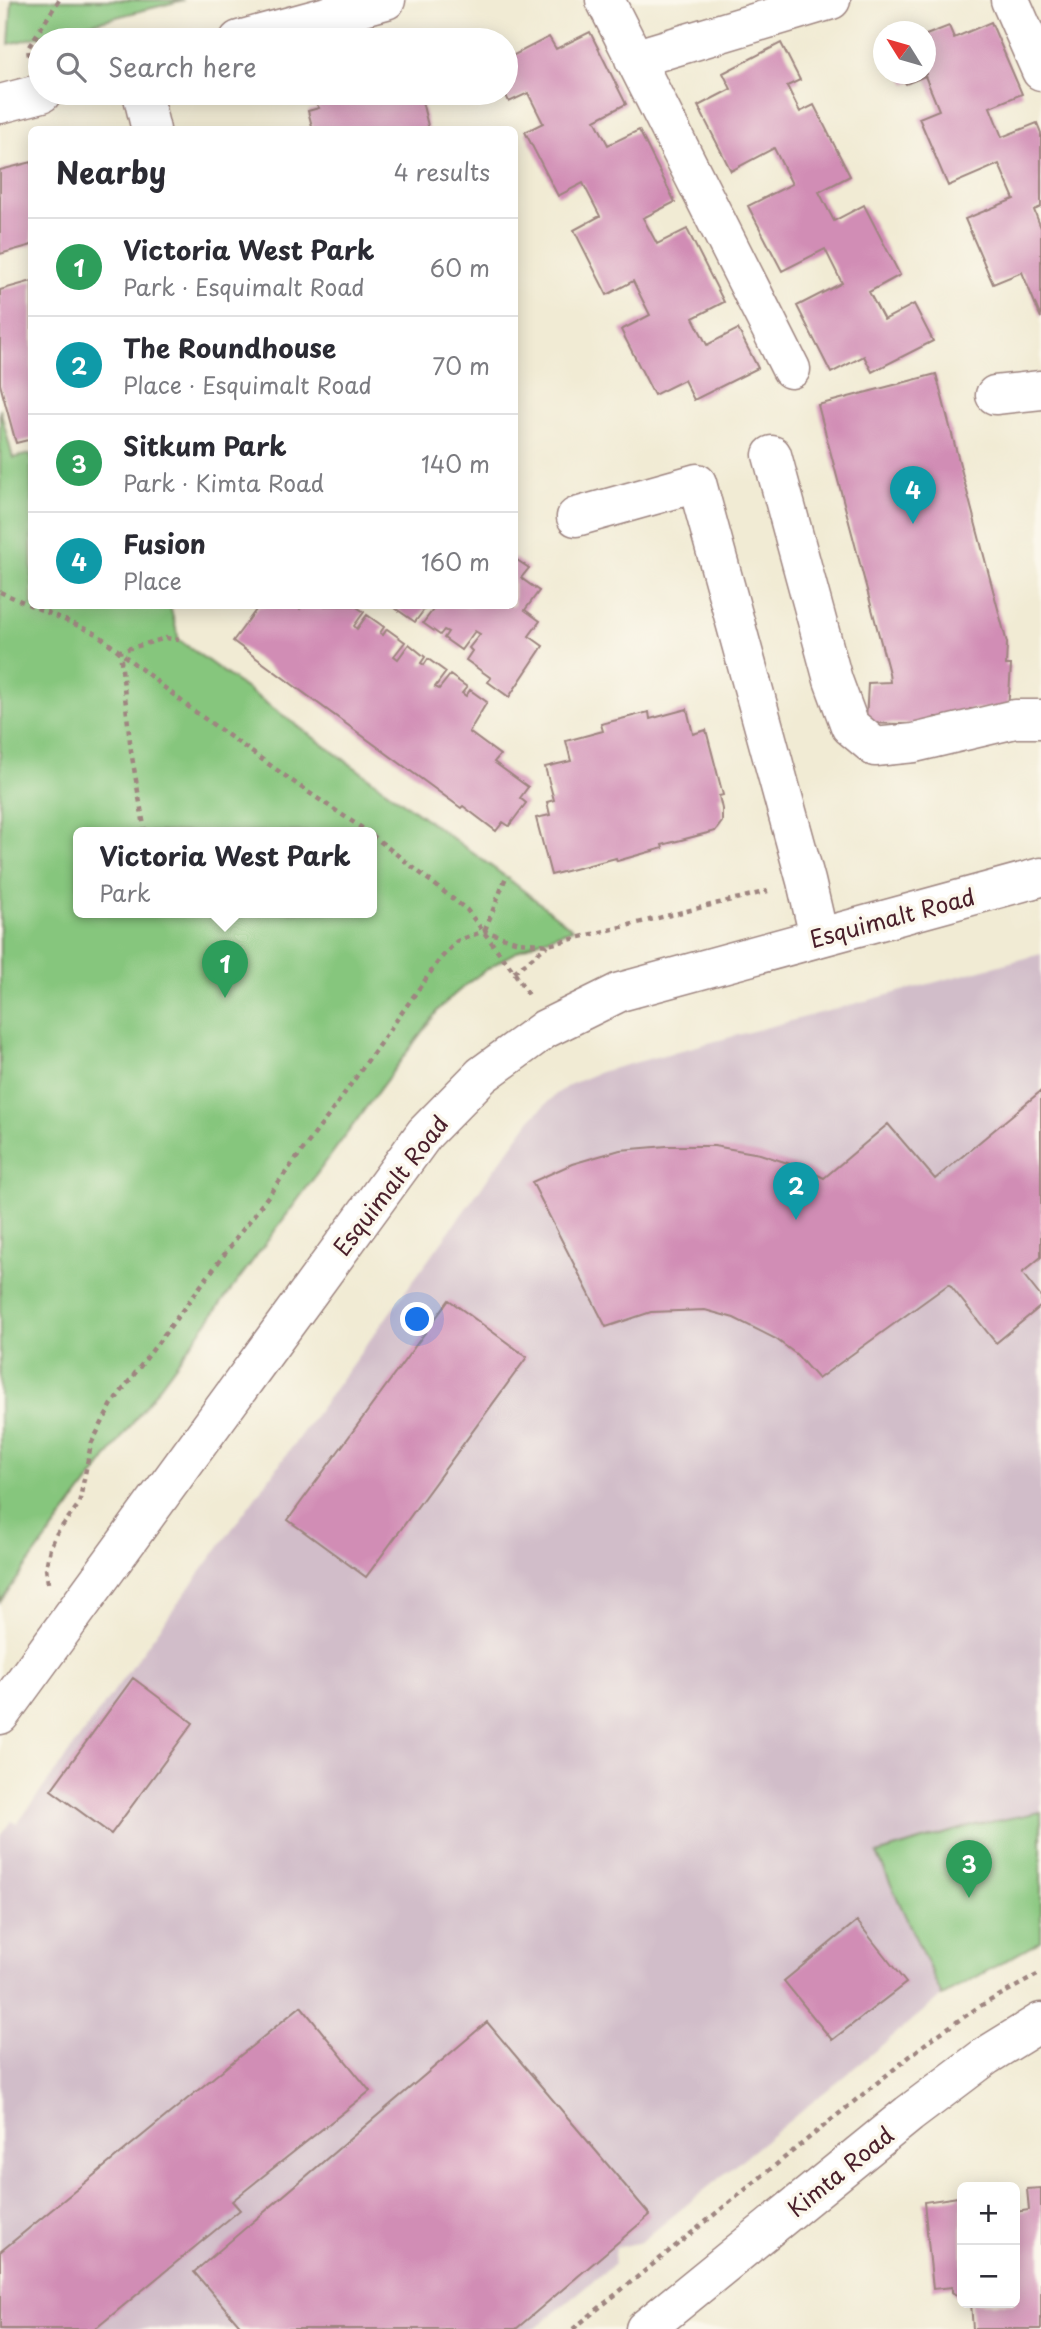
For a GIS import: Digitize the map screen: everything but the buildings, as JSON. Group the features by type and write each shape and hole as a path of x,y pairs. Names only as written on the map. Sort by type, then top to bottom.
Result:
{"main road":[{"path":"283,28 386,0"},
{"path":"605,0 791,369"},
{"path":"634,59 831,0"},
{"path":"1010,0 1041,71"},
{"path":"145,105 150,126"},
{"path":"995,396 1041,390"},
{"path":"772,455 833,680 850,726 875,747 914,743 1015,719 1041,719"},
{"path":"576,517 697,483 819,937"},
{"name":"Esquimalt Road","path":"0,1715 425,1133 482,1075 545,1029 620,992 1041,877"},
{"name":"Kimta Road","path":"645,2329 909,2114 986,2056 1041,2022"}],"path":[{"path":"40,28 59,0"},
{"path":"25,97 28,46"},
{"path":"0,592 28,604"},
{"path":"39,609 97,634 236,741 361,827"},
{"path":"120,652 166,638 179,640"},
{"path":"120,652 144,827"},
{"path":"377,839 467,910 514,972 548,945"},
{"path":"484,931 506,877"},
{"path":"40,1593 48,1583 46,1568 50,1548 57,1533 79,1504 91,1444 111,1404 329,1115 440,959 457,940 484,931 518,942 548,945 806,881"},
{"path":"573,2329 930,2040 981,2006 1041,1973"}],"shaded area":[{"path":"1041,954 1041,1812 970,1826 878,1854 942,1996 641,2242 616,2248 614,2264 534,2329 0,2329 0,1836 11,1821 17,1824 531,1119 569,1085 600,1072"}],"green space":[{"path":"12,0 184,0 73,28 28,28 28,39 9,44"},
{"path":"0,409 13,458 28,455 28,609 171,609 179,640 506,877 573,929 535,943 501,960 469,982 439,1009 0,1602"},
{"path":"1041,1812 1041,1941 942,1996 877,1854 970,1826"}],"place":[{"name":"Fusion","path":"913,524"},
{"name":"Victoria West Park","path":"225,998"},
{"name":"The Roundhouse","path":"796,1220"},
{"name":"Sitkum Park","path":"969,1898"}]}
